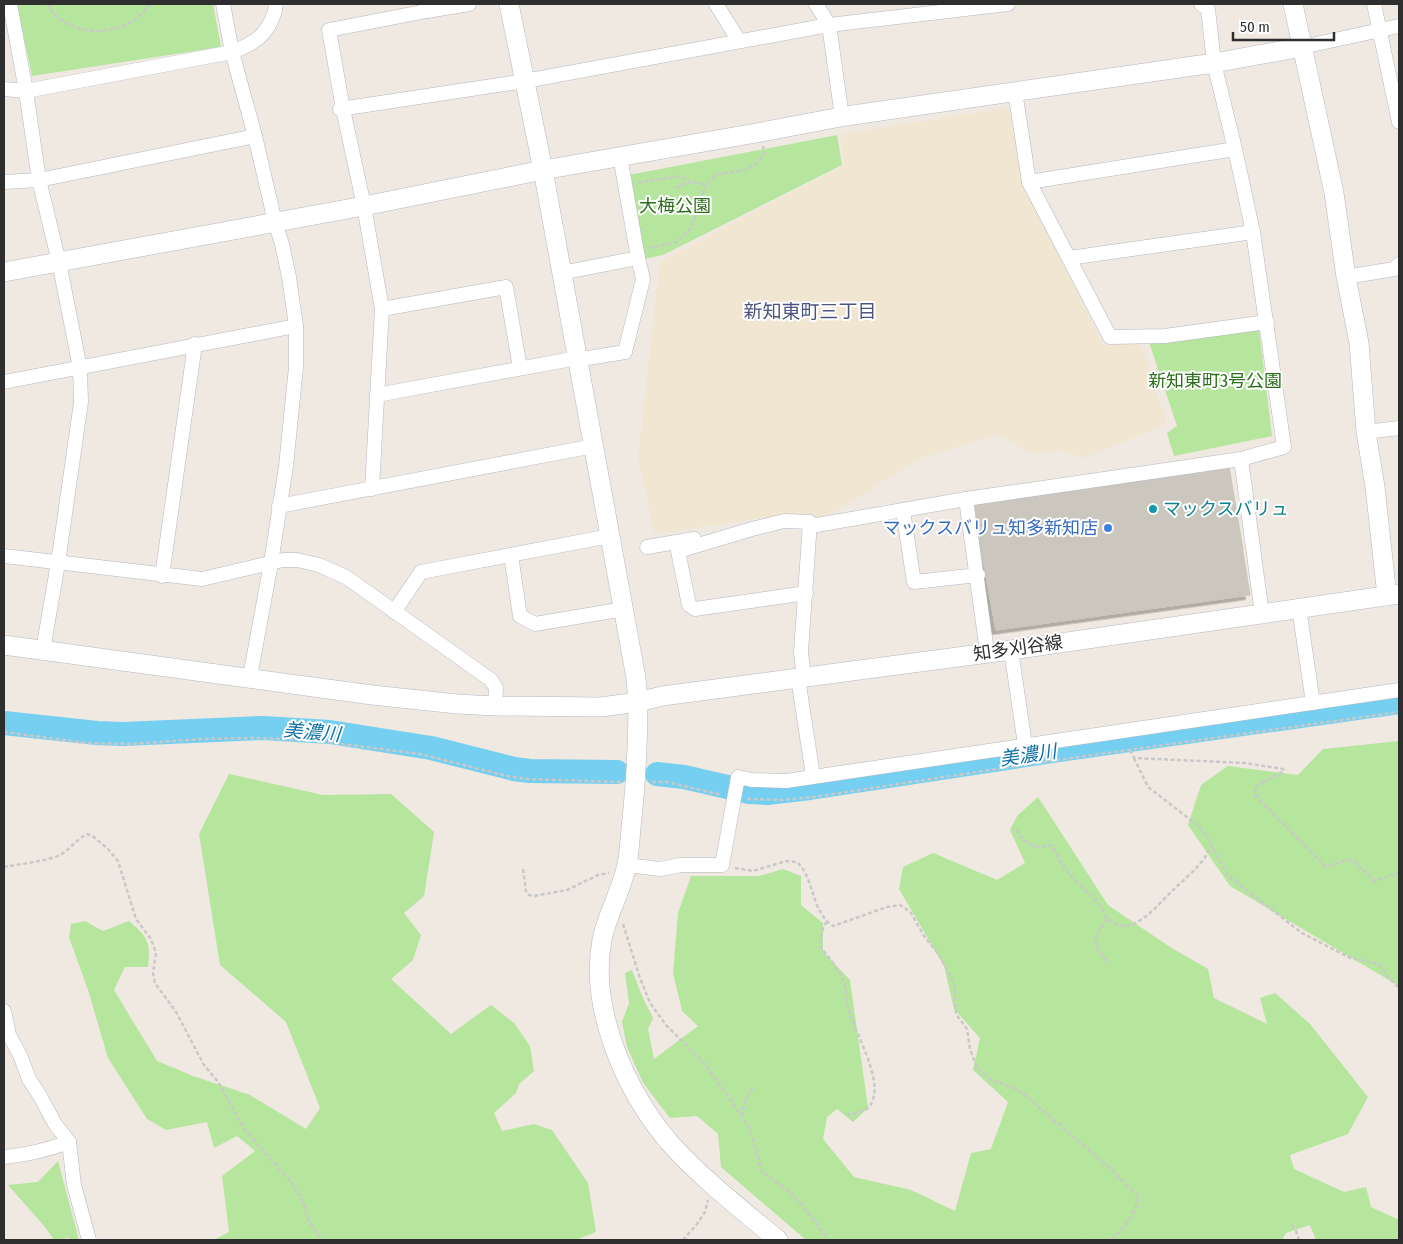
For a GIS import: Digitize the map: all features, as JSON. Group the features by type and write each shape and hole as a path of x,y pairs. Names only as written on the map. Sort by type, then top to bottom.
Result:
{"street":[{"path":"10,4 26,91 39,180 59,262 80,368 81,402 58,563 43,650"},
{"path":"223,4 232,52 282,244 296,326 296,367 287,457 271,563 250,677"},
{"path":"4,89 26,91 232,52 256,41 276,13 276,4"},
{"path":"372,489 382,308 364,206 342,109 329,30 427,7 468,4"},
{"path":"509,4 543,170 636,678 638,702 636,783 625,871 602,940 599,964 598,981 606,1020 632,1086 670,1143 713,1184 778,1240"},
{"path":"716,4 739,41"},
{"path":"816,4 829,25 842,117"},
{"path":"342,109 525,81 907,10 1008,4"},
{"path":"811,526 966,500 1241,459 1284,446 1253,232 1214,62 1208,9 1201,4"},
{"path":"1293,4 1334,193 1346,277 1359,343 1366,432 1393,595"},
{"path":"1374,4 1399,122"},
{"path":"4,272 364,206 620,156 842,117 1214,62 1302,47 1399,26"},
{"path":"1015,91 1029,182 1110,337 1165,336 1267,322"},
{"path":"4,182 39,180 255,136"},
{"path":"1029,182 1235,149"},
{"path":"377,395 577,358 625,352 643,279 620,156"},
{"path":"1069,258 1253,232"},
{"path":"561,273 637,253"},
{"path":"1346,277 1398,269"},
{"path":"382,308 506,287 520,368"},
{"path":"4,382 296,326"},
{"path":"162,576 195,344"},
{"path":"1366,432 1399,428"},
{"path":"279,506 594,446"},
{"path":"1241,459 1262,614"},
{"path":"966,500 988,652"},
{"path":"903,511 914,582 978,575"},
{"path":"806,593 696,609 689,605 678,551 784,520 810,522 811,526 806,593 801,652 801,678 812,776"},
{"path":"394,612 421,572 610,536"},
{"path":"647,547 699,539 702,543"},
{"path":"511,555 520,616 535,624 624,609"},
{"path":"4,556 162,576 202,579 283,560 297,560 330,569 346,577 490,680 496,688 496,706"},
{"name":"知多刈谷線","path":"4,645 412,700 496,706 601,707 638,702 662,696 1011,650 1393,595"},
{"path":"1299,608 1313,703"},
{"path":"1011,650 1025,745"},
{"path":"625,871 660,869 681,865 722,865 738,777 771,782 786,781 1399,690"},
{"path":"4,1011 9,1035 20,1054 29,1079 55,1124 69,1142 74,1185 89,1240"},
{"path":"4,1157 41,1151 69,1142"}],"path":[{"path":"47,4 50,10 67,24 84,29 102,31 118,28 135,20 151,4"},
{"path":"637,253 677,242 691,228 706,185 710,179 716,174 743,170 753,166 764,154 762,132"},
{"path":"637,186 640,182 681,176 689,182"},
{"path":"676,188 694,181 706,185"},
{"path":"4,732 87,743 131,744 227,738 310,740 420,754 507,776 528,779 636,783 667,782 769,801 814,797 1029,764 1399,712"},
{"path":"1130,750 1148,787 1196,824 1212,844 1228,876 1302,933 1350,958 1380,964 1389,978 1399,988"},
{"path":"1134,758 1245,763 1284,769 1284,771 1256,786 1255,795 1326,867 1346,860 1353,862 1375,880 1399,873"},
{"path":"1016,830 1033,847 1038,848 1050,845 1071,877 1099,904 1108,919 1125,926 1133,925 1158,907 1196,869 1209,852 1212,844"},
{"path":"4,867 56,857 66,851 79,838 87,834 94,837 108,849 118,861 136,920 151,939 156,953 153,973 156,984 176,1012 204,1065 219,1083 244,1129 292,1183 302,1200 308,1219 323,1240"},
{"path":"722,865 752,871 786,861 796,862 804,872 821,914 826,922 833,926 887,907 900,905 911,913 924,936 939,955 953,981 956,1014 967,1030 977,1068 990,1079 1027,1097 1112,1170 1138,1196 1139,1202 1136,1209 1117,1237 1110,1240"},
{"path":"523,869 526,891 529,895 534,896 567,890 606,872 625,871"},
{"path":"1108,919 1094,941 1095,947 1109,965"},
{"path":"622,920 639,975 650,1002 666,1025 702,1061 742,1116 754,1138 762,1172 792,1194 828,1240"},
{"path":"826,922 820,946 843,979 847,1006 869,1060 874,1088 874,1099 866,1110 850,1115 847,1112"},
{"path":"742,1116 745,1100 753,1087"},
{"path":"683,1240 705,1212 713,1184"},
{"path":"1292,1225 1299,1240"}],"shaded area":[{"path":"1007,108 1012,112 1023,184 1103,345 1141,343 1167,424 1084,458 1061,450 1032,454 998,435 921,458 825,518 789,514 655,534 638,459 660,261 844,165 840,134"}],"green space":[{"path":"17,4 213,4 221,47 32,76"},
{"name":"大梅公園","path":"837,135 842,165 663,255 644,259 629,175"},
{"name":"新知東町3号公園","path":"1258,321 1272,436 1174,456 1167,433 1177,426 1149,342"},
{"path":"1399,741 1399,986 1230,886 1188,825 1201,785 1228,766 1298,775 1323,749"},
{"path":"229,774 323,795 391,794 434,832 424,896 404,913 421,935 413,960 391,979 451,1034 491,1005 514,1023 530,1046 534,1071 519,1084 516,1093 494,1113 502,1131 534,1124 552,1130 588,1183 596,1232 576,1240 214,1240 229,1232 222,1176 255,1151 237,1136 214,1148 207,1122 166,1130 147,1119 108,1058 89,993 69,937 71,924 85,921 103,931 129,921 147,941 149,952 148,967 125,967 114,990 157,1061 193,1076 250,1095 306,1129 320,1108 286,1022 220,965 199,834"},
{"path":"1038,797 1108,905 1170,947 1208,969 1214,998 1267,1024 1260,998 1275,993 1310,1024 1368,1097 1348,1134 1290,1155 1294,1169 1344,1192 1366,1187 1371,1207 1399,1220 1399,1240 1316,1240 1310,1225 1286,1233 1282,1240 806,1240 721,1167 718,1134 697,1116 670,1118 643,1083 627,1047 622,1022 629,1003 625,973 632,970 653,1018 648,1029 654,1059 698,1026 682,1011 673,973 678,913 691,876 759,876 783,869 801,876 801,905 823,923 823,952 850,980 868,1108 853,1122 837,1109 827,1117 823,1139 854,1177 911,1190 955,1211 971,1153 991,1149 1008,1102 973,1070 980,1038 954,1009 944,966 899,889 903,867 933,853 997,880 1025,863 1010,830 1017,816"},
{"path":"58,1161 79,1240 70,1240 69,1238 54,1240 8,1185 38,1182"}],"building":[{"name":"マックスバリュ","path":"1229,467 1243,550 1101,573 1092,525 1073,527 1065,493"},
{"name":"マックスバリュ知多新知店","path":"1229,467 1250,595 996,630 973,505"}],"waterway":[{"name":"美濃川","path":"657,774 684,777 749,792 767,793 1399,702"},
{"name":"美濃川","path":"4,723 123,734 263,728 330,732 431,748 514,769 530,771 617,772"}],"place":[{"name":"マックスバリュ","path":"1153,509"},
{"name":"マックスバリュ知多新知店","path":"1108,528"}],"district":[{"name":"新知東町三丁目","path":"810,311"}]}
